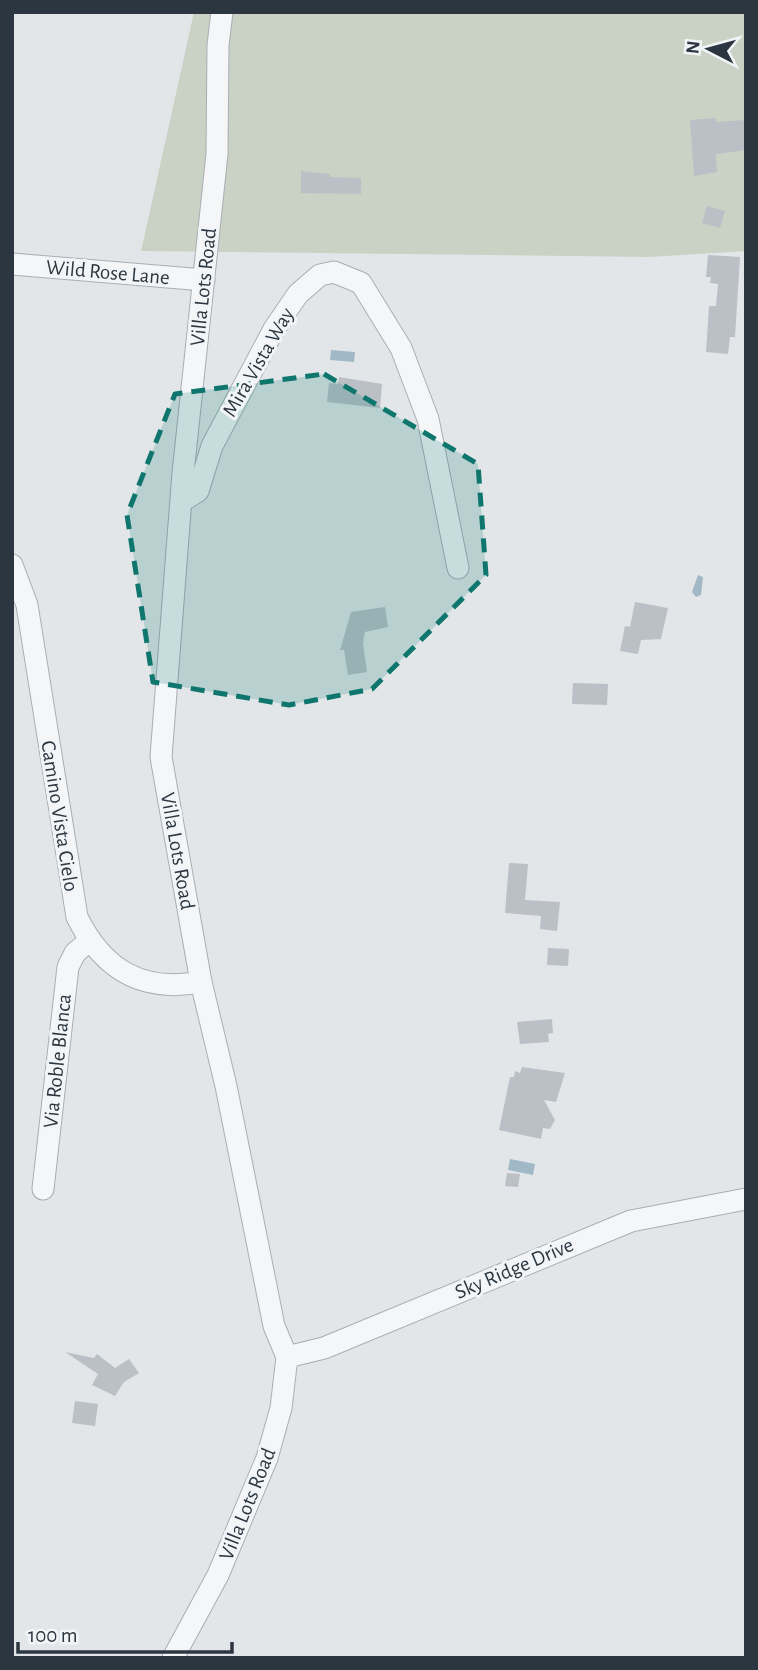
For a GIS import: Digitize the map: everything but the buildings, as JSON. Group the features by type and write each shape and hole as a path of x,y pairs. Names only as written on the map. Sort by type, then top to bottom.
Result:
{"street":[{"name":"Villa Lots Road","path":"173,1658 218,1575 258,1485 281,1408 287,1357 274,1326 226,1086 201,982 161,757 182,501 217,154 218,45 222,12"},
{"name":"Wild Rose Lane","path":"12,264 204,280"},
{"name":"Mira Vista Way","path":"182,501 198,491 212,446 274,329 298,294 320,275 334,272 361,283 401,348 428,419 457,568"},
{"name":"Camino Vista Cielo","path":"12,565 27,605 71,895 77,917 89,941 129,976 154,985 174,987 201,982"},
{"name":"Via Roble Blanca","path":"43,1189 68,967 75,953 89,941"},
{"name":"Sky Ridge Drive","path":"287,1357 324,1348 631,1221 746,1199"}],"highlighted area":[{"path":"324,374 478,464 486,575 372,689 289,705 153,682 127,515 175,394"}],"shaded area":[{"path":"194,12 746,12 746,251 649,257 141,251"}],"water":[{"path":"331,350 355,352 354,362 330,360"},
{"path":"698,575 703,577 701,595 696,597 692,592"},
{"path":"510,1159 535,1164 533,1175 508,1170"}]}
